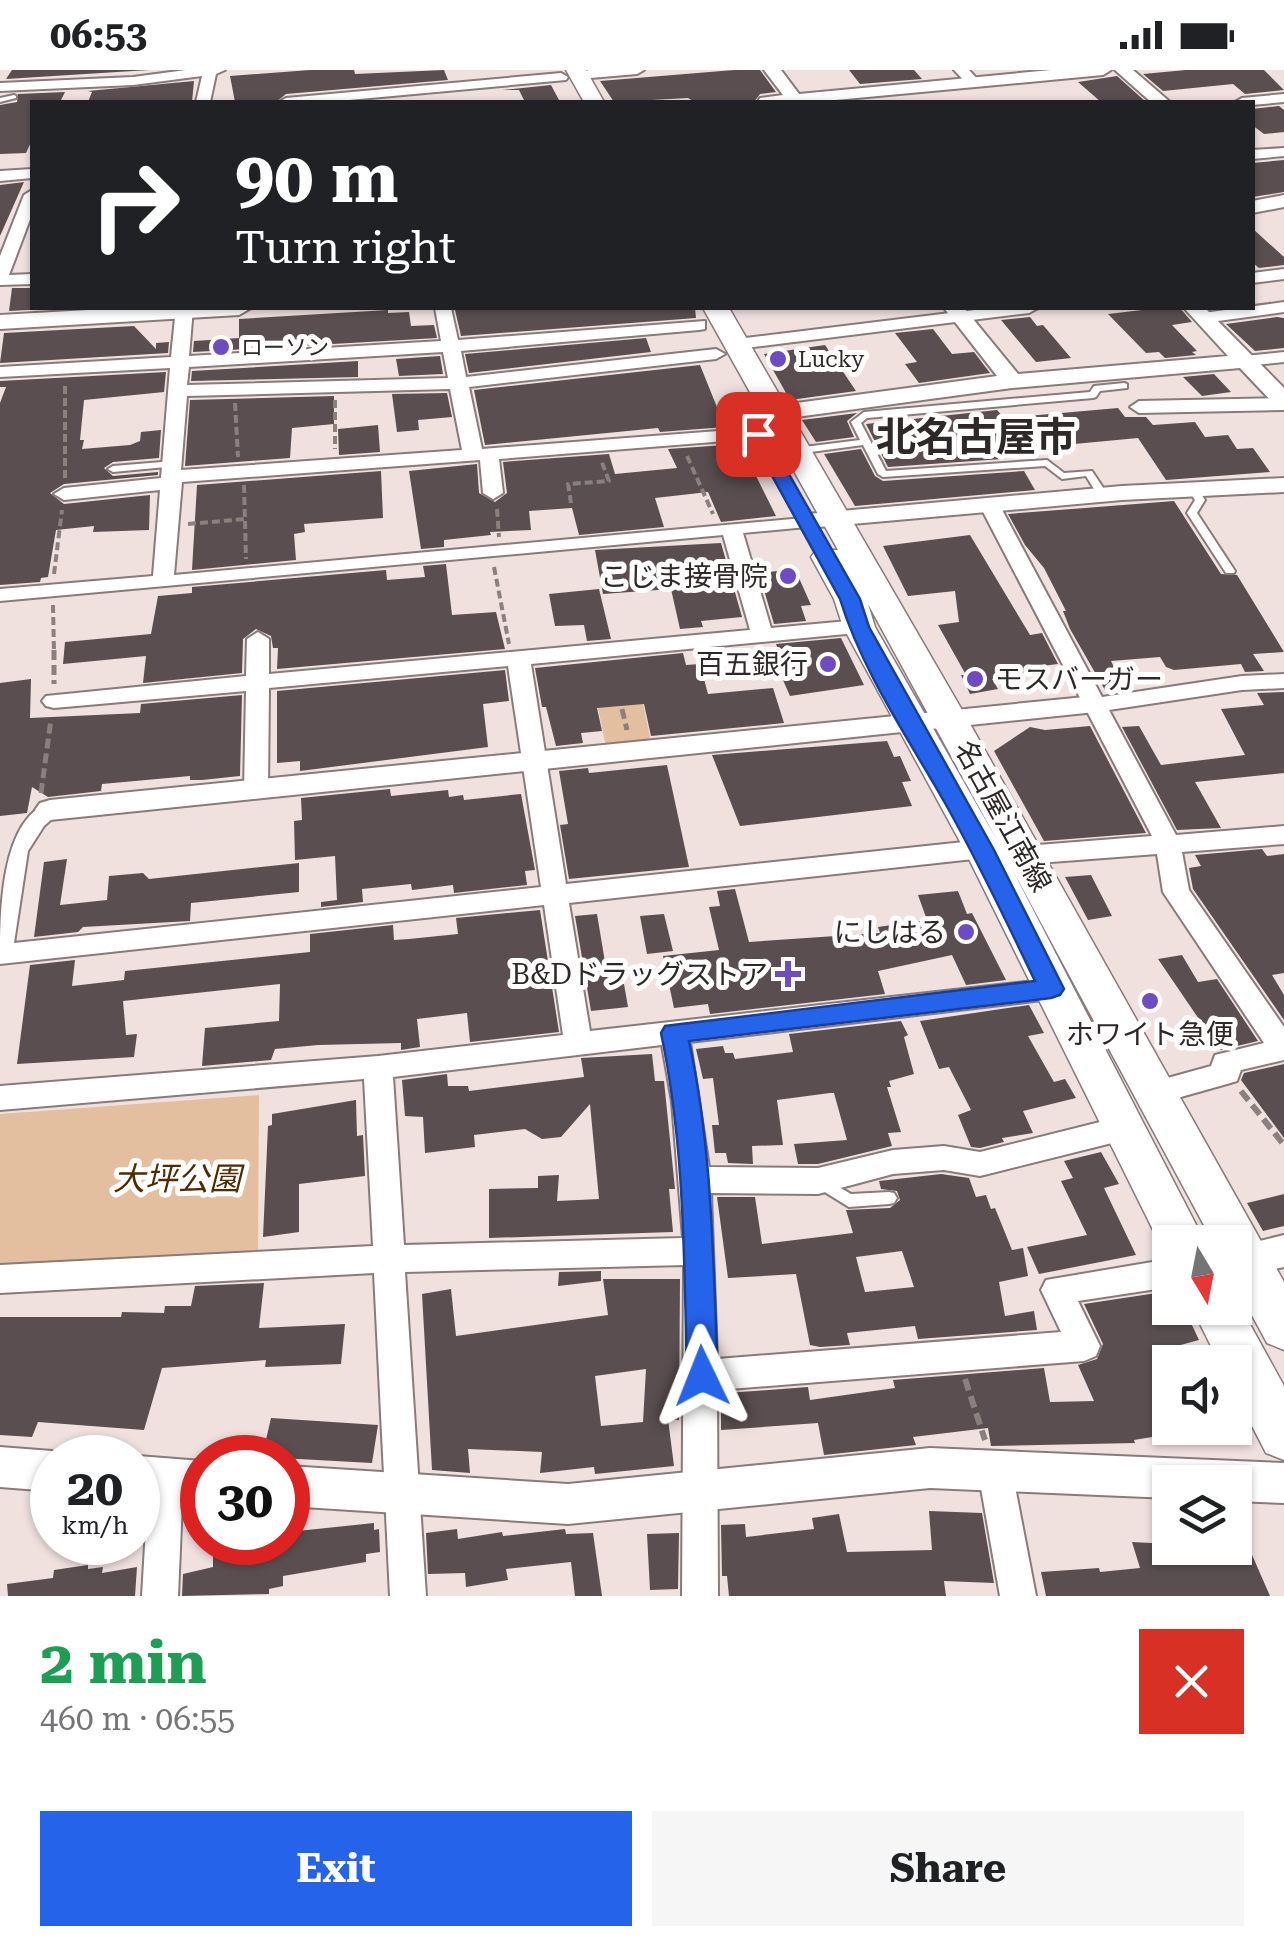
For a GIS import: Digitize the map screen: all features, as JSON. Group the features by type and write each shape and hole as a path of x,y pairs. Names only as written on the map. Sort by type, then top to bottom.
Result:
{"main road":[{"path":"568,73 575,100"},
{"path":"568,73 592,100"},
{"path":"0,322 86,312 151,310"},
{"name":"名古屋江南線","path":"711,328 821,521 951,722 1156,1092 1266,1255 1284,1328"},
{"name":"名古屋江南線","path":"821,521 859,627 983,850 1173,1225"},
{"path":"1225,1325 1284,1436"}],"street":[{"path":"203,100 210,70"},
{"path":"0,87 82,76 134,80 218,70"},
{"path":"395,70 406,97"},
{"path":"334,100 406,97 568,73 637,70"},
{"path":"772,70 795,100"},
{"path":"803,100 967,76 1103,70"},
{"path":"1124,70 1159,100"},
{"path":"72,100 82,76"},
{"path":"967,76 991,100"},
{"path":"131,99 134,80"},
{"path":"1255,101 1284,98"},
{"path":"1255,156 1284,152"},
{"path":"0,176 30,174"},
{"path":"1255,184 1280,202"},
{"path":"1255,206 1280,202"},
{"path":"0,226 27,225"},
{"path":"27,225 1,273 30,279"},
{"path":"1255,278 1284,274"},
{"path":"1255,309 1284,307"},
{"path":"164,582 184,310"},
{"path":"444,310 459,383 493,493"},
{"path":"0,372 994,310"},
{"path":"1198,312 1232,310"},
{"path":"957,312 1012,381"},
{"path":"1198,312 1284,402"},
{"path":"179,391 459,383 711,328"},
{"path":"64,494 173,475 680,440 772,430 1012,381 1119,379 1284,357"},
{"path":"1139,407 1284,402"},
{"path":"0,595 1103,495 1284,485"},
{"path":"990,506 1168,843 1176,892 1284,1049 1225,1063 1227,1073 1156,1092"},
{"path":"726,530 762,635"},
{"path":"54,701 859,627"},
{"path":"256,790 258,639"},
{"path":"515,657 536,762 578,1044"},
{"path":"983,850 0,950 15,850 38,816 50,810 951,722 1242,683 1284,681"},
{"path":"1024,855 1284,834"},
{"path":"0,1098 378,1067 1051,989"},
{"path":"674,1033 689,1101 696,1180 702,1376 700,1596"},
{"path":"378,1067 408,1596"},
{"path":"696,1180 818,1180 892,1162 944,1158 980,1164 1124,1128"},
{"path":"0,1279 389,1259 698,1251"},
{"path":"702,1376 1084,1346 1056,1290 1152,1275"},
{"path":"0,1467 30,1469"},
{"path":"310,1488 568,1504 930,1468 1284,1483"},
{"path":"996,1471 1018,1596"},
{"path":"160,1596 169,1478"}],"lane":[{"path":"0,100 14,97"},
{"path":"1103,495 1090,473 1062,476 1047,462 883,474 856,422 864,414 1093,395 1097,388 1119,379 1139,407"},
{"path":"772,430 866,442"},
{"path":"113,468 173,475"},
{"path":"1192,488 1200,500 1192,513 1230,571"},
{"path":"818,1180 849,1202 889,1198"}],"path":[{"path":"334,465 336,387"},
{"path":"234,390 246,574"},
{"path":"680,440 726,530"},
{"path":"570,503 568,484 609,481 595,446"},
{"path":"493,493 496,550 515,657"},
{"path":"169,526 245,519"},
{"path":"1227,1073 1284,1146"},
{"path":"957,1353 996,1471"}],"green space":[{"path":"642,699 651,742 606,747 597,703"},
{"name":"大坪公園","path":"259,1095 258,1253 0,1264 0,1114"}],"building":[{"path":"12,70 149,70 6,79"},
{"path":"310,70 354,70 355,74 444,70 448,80 286,94 278,100 235,100 230,76"},
{"path":"760,70 776,92 760,94 756,100 613,100 600,81"},
{"path":"849,70 914,70 922,79 860,84"},
{"path":"1264,70 1284,90 1245,94 1233,84 1163,91 1143,74"},
{"path":"1117,76 1144,100 1099,100 1078,82"},
{"path":"194,81 192,100 89,100 92,92 88,91"},
{"path":"551,85 559,100 524,100 519,90 502,90"},
{"path":"65,92 61,100 30,100 30,144 26,153 0,154 0,105 17,102 18,94"},
{"path":"1279,106 1284,110 1284,132 1264,134 1255,127 1255,109"},
{"path":"1284,160 1284,192 1255,197 1255,163"},
{"path":"24,182 0,236 0,185"},
{"path":"1255,231 1284,257 1284,265 1259,268 1255,265"},
{"path":"12,288 30,288 30,310 9,311"},
{"path":"455,310 695,310 696,318 461,336"},
{"path":"1182,310 1192,322 1172,325 1197,351 1192,352 1196,355 1165,358 1159,352 1146,353 1108,314"},
{"path":"409,312 411,326 434,325 437,338 193,352 194,341 239,338 239,319"},
{"path":"1030,317 1037,326 1043,325 1071,358 1036,362 1001,320"},
{"path":"1284,318 1284,348 1255,351 1226,324"},
{"path":"134,326 156,349 156,343 169,342 168,353 0,363 4,333"},
{"path":"933,329 952,354 974,352 990,373 919,383 905,364 917,362 895,333"},
{"path":"646,338 651,352 469,373 465,354"},
{"path":"825,345 856,391 790,400 764,354"},
{"path":"440,356 443,374 399,376 396,359"},
{"path":"358,361 358,377 191,381 192,371"},
{"path":"700,365 725,427 660,432 658,428 485,445 474,390"},
{"path":"166,372 164,392 84,400 80,440 84,440 82,449 130,445 140,441 141,432 161,430 159,458 113,462 104,468 113,476 158,475 64,484 50,493 64,504 150,495 149,530 93,532 94,526 56,530 48,577 40,582 0,585 0,403 6,387 0,387 0,381"},
{"path":"1214,374 1231,392 1202,396 1183,377"},
{"path":"447,393 452,417 418,420 419,430 397,432 392,394"},
{"path":"334,396 334,424 292,428 290,458 185,466 190,400"},
{"path":"1118,408 1125,417 1146,417 1153,425 1195,422 1205,437 1228,435 1237,449 1253,448 1270,472 1166,480 1138,438 1011,450 1016,458 888,467 866,424 997,410 1004,418"},
{"path":"857,413 847,421 854,437 816,442 802,420"},
{"path":"378,425 380,452 339,455 338,429"},
{"path":"740,444 776,516 721,522 708,492 655,498 664,527 579,535 572,508 529,511 531,530 490,532 491,535 444,540 444,547 421,549 409,471 477,464 479,493 495,502 507,493 503,462 609,454 615,474 677,468 668,449"},
{"path":"861,449 875,476 883,481 1024,471 1035,490 855,506 824,454"},
{"path":"381,471 383,518 304,524 305,532 294,534 296,560 192,570 197,485"},
{"path":"1174,501 1221,574 1237,575 1284,652 1253,654 1264,671 1245,672 1241,664 1174,670 1166,667 1160,657 1111,661 1124,688 1105,690 1070,629 1066,611 1044,568 1025,545 1008,514"},
{"path":"970,535 1030,635 1042,633 1058,664 1042,666 1036,669 1038,672 992,679 998,689 970,694 961,675 966,675 938,625 959,622 955,591 908,596 883,546"},
{"path":"721,543 742,617 701,621 703,627 680,629 671,589 603,594 595,550"},
{"path":"446,564 452,615 496,612 505,649 277,669 278,648 273,648 271,636 256,629 243,639 242,673 143,683 146,656 63,664 65,642 151,634 158,596 192,593 192,587 386,570 387,580 425,577 423,566"},
{"path":"795,569 811,605 801,606 806,621 774,624 759,573"},
{"path":"599,589 611,639 587,641 584,625 555,626 549,594"},
{"path":"841,638 864,685 790,696 771,653 779,652 776,644"},
{"path":"683,653 686,665 700,664 708,694 773,688 784,723 651,736 644,704 597,708 602,731 581,733 583,743 556,746 546,707 542,707 535,668"},
{"path":"505,670 509,701 483,704 488,747 300,771 300,761 277,763 277,691"},
{"path":"31,679 30,718 140,713 141,704 242,695 240,776 102,784 101,791 48,797 32,787 27,813 0,816 0,683"},
{"path":"1284,692 1284,773 1195,782 1221,828 1177,830 1122,727 1139,726 1161,765 1245,755 1221,709 1264,705 1257,693"},
{"path":"1090,726 1146,833 1044,841 994,751 1030,727 1045,730"},
{"path":"887,741 894,757 900,756 911,781 902,782 912,806 740,826 712,755"},
{"path":"667,765 689,867 569,879 560,825 568,824 559,771 588,768 589,773"},
{"path":"390,789 391,796 448,790 449,797 463,795 464,800 521,794 535,870 525,871 527,885 454,893 453,885 412,890 411,884 362,889 363,902 321,907 321,902 337,900 335,856 295,860 294,821 302,820 301,798"},
{"path":"1262,849 1267,856 1284,854 1284,973 1272,975 1284,995 1284,1020 1193,889 1189,868 1201,866 1195,855"},
{"path":"67,859 60,905 107,900 109,876 143,873 149,879 299,863 299,892 191,903 190,921 83,927 78,932 34,937 44,862"},
{"path":"1091,875 1112,916 1088,920 1065,877"},
{"path":"735,889 749,942 880,933 878,927 927,920 918,895 958,891 1006,980 966,985 952,955 878,971 885,994 710,1014 708,1004 674,1008 663,956 719,950 709,907 720,906 717,891"},
{"path":"540,910 559,1032 470,1042 467,1013 417,1019 420,1047 401,1050 401,1043 318,1045 275,1049 271,1060 202,1066 205,1028 279,1021 280,984 123,1001 126,1035 137,1034 134,1057 17,1064 30,965 75,960 72,986 124,980 125,971 310,952 310,934 393,925 394,940 458,934 456,918"},
{"path":"597,914 609,986 624,984 628,1007 591,1011 575,916"},
{"path":"664,914 673,951 647,954 640,916"},
{"path":"1182,955 1198,982 1217,979 1258,1041 1220,1050 1158,959"},
{"path":"1029,1005 1044,1033 1028,1036 1054,1082 1065,1079 1076,1098 1023,1111 1033,1133 971,1147 958,1115 971,1110 949,1067 939,1069 920,1021"},
{"path":"901,1021 908,1035 904,1037 914,1074 889,1081 891,1087 887,1087 901,1132 888,1133 892,1146 818,1164 798,1164 794,1144 847,1140 834,1093 830,1093 777,1100 783,1145 752,1146 753,1164 728,1163 726,1153 715,1153 712,1125 719,1125 713,1078 703,1079 696,1049 723,1046 725,1053 733,1053 735,1059 793,1052 789,1034"},
{"path":"652,1054 655,1081 664,1081 675,1189 669,1189 673,1232 489,1238 489,1189 538,1188 538,1176 559,1175 557,1201 599,1199 590,1104 561,1137 542,1139 525,1129 474,1135 475,1147 425,1153 423,1117 405,1116 402,1080 447,1074 448,1086 468,1086 469,1091 584,1077 581,1058"},
{"path":"1284,1064 1284,1138 1241,1080 1244,1073"},
{"path":"356,1100 357,1136 363,1135 365,1176 299,1184 299,1232 263,1237 268,1126 272,1125 272,1114"},
{"path":"1101,1152 1119,1184 1104,1188 1136,1255 1039,1274 1027,1247 1087,1235 1061,1181 1073,1178 1064,1161"},
{"path":"941,1174 969,1178 976,1197 986,1195 991,1209 995,1208 1012,1250 1023,1248 1028,1276 999,1282 1005,1316 1034,1311 1037,1330 918,1339 915,1326 847,1333 850,1345 820,1347 810,1345 796,1274 728,1278 717,1197 755,1197 762,1244 853,1233 846,1210 890,1208 900,1200 897,1191 881,1189 879,1181","holes":["902,1251 914,1287 865,1292 856,1257"]},
{"path":"1284,1194 1284,1226 1263,1231 1247,1203"},
{"path":"601,1271 601,1281 558,1286 559,1272"},
{"path":"603,1279 680,1279 679,1420 668,1419 674,1466 595,1474 594,1467 540,1473 542,1452 468,1449 470,1473 432,1470 422,1294 451,1289 456,1336 608,1315","holes":["646,1369 643,1422 601,1426 595,1376"]},
{"path":"264,1283 259,1328 345,1324 341,1364 265,1367 266,1360 162,1368 144,1430 38,1422 30,1437 0,1435 0,1317 164,1313 165,1306 191,1306 195,1286"},
{"path":"1152,1294 1152,1325 1192,1325 1199,1340 1181,1345 1152,1345 1152,1437 1134,1440 1135,1443 991,1446 988,1428 913,1437 916,1445 824,1455 818,1423 721,1430 721,1406 729,1405 727,1393 808,1387 810,1400 895,1388 893,1380 1044,1368 1050,1402 1094,1401 1078,1365 1097,1359 1103,1344 1084,1304"},
{"path":"271,1418 378,1425 372,1463 310,1460 310,1435 267,1435"},
{"path":"929,1511 982,1513 994,1583 944,1581 946,1596 729,1596 727,1576 722,1576 721,1525 745,1524 746,1537 814,1529 812,1518 839,1514 847,1552 932,1550"},
{"path":"374,1523 374,1530 379,1529 380,1552 366,1554 366,1562 283,1576 283,1586 269,1589 269,1594 182,1596 183,1574 213,1565 310,1565 310,1530"},
{"path":"457,1529 458,1539 565,1529 566,1534 593,1533 602,1596 575,1596 571,1562 506,1569 508,1580 466,1587 465,1573 428,1574 426,1533"},
{"path":"679,1533 678,1589 650,1590 647,1534"},
{"path":"1132,1542 1152,1543 1152,1565 1252,1565 1252,1555 1270,1596 1046,1596 1041,1572 1140,1568"},
{"path":"88,1565 88,1569 103,1567 102,1573 137,1567 135,1596 8,1596 7,1584 53,1578 54,1570"}],"place":[{"name":"ローソン","path":"221,347"},
{"name":"Lucky","path":"778,359"},
{"name":"こじま接骨院","path":"788,576"},
{"name":"百五銀行","path":"828,664"},
{"name":"モスバーガー","path":"975,679"},
{"name":"にしはる","path":"966,932"},
{"name":"B&Dドラッグストア","path":"788,974"},
{"name":"ホワイト急便","path":"1150,1001"}],"district":[{"name":"北名古屋市","path":"976,437"}],"route":[{"path":"702,1376 696,1180 689,1101 674,1033 1051,989 983,850 912,726 859,627 850,599 758,434"}]}
